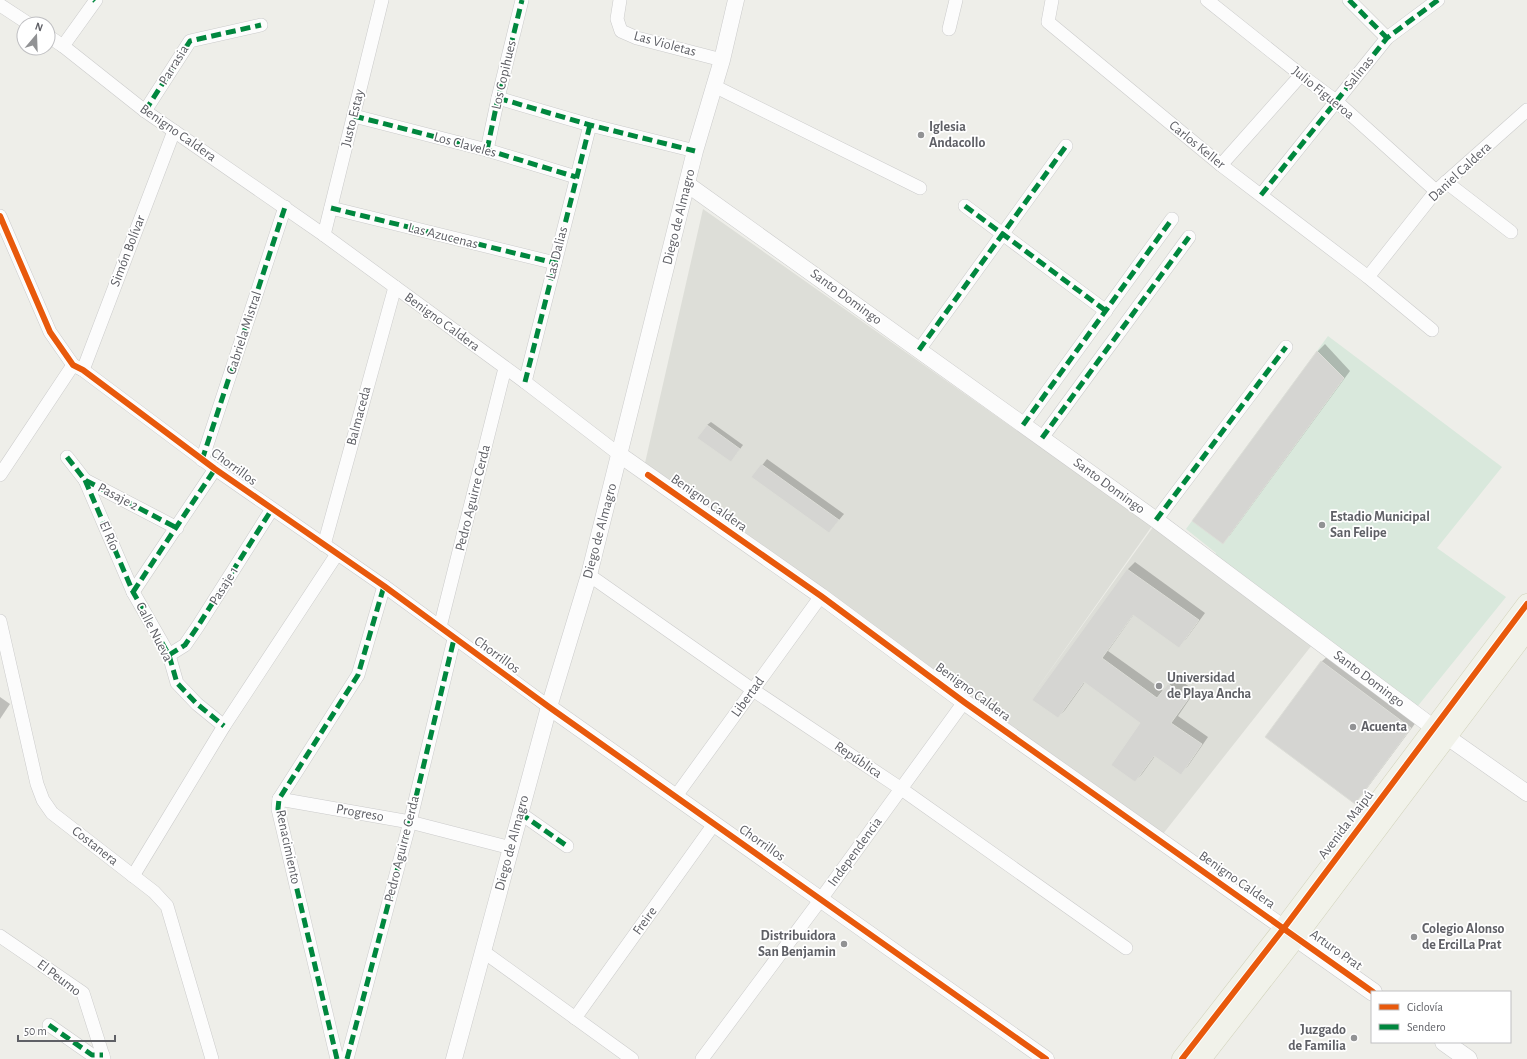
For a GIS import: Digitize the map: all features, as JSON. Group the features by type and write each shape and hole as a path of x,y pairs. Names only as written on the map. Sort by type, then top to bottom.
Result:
{"main road":[{"name":"Avenida Maipú","path":"1201,1059 1290,933 1440,732 1527,604"},
{"name":"Avenida Maipú","path":"1440,732 1527,630"},
{"name":"Avenida Maipú","path":"1182,1059 1290,933"},
{"name":"Arturo Prat","path":"1290,933 1372,991"},
{"path":"1445,1043 1468,1059"}],"street":[{"path":"63,46 95,0"},
{"name":"Justo Estay","path":"324,235 382,0"},
{"name":"Los Copihues","path":"487,150 522,0"},
{"name":"Las Violetas","path":"620,0 616,19 621,31 637,38 722,60"},
{"name":"Diego de Almagro","path":"454,1059 549,707 589,575 687,184 722,60 736,0"},
{"path":"950,29 956,0"},
{"name":"Carlos Keller","path":"1052,0 1048,22 1221,165 1368,277 1432,330"},
{"name":"Julio Figueroa","path":"1207,0 1300,75 1336,101 1436,191"},
{"path":"1349,0 1387,38"},
{"name":"Salinas","path":"1261,195 1387,38 1438,0"},
{"path":"0,6 16,16"},
{"name":"Parrasia","path":"145,111 190,41 261,25"},
{"name":"Benigno Caldera","path":"56,41 145,111 324,235 526,382 620,455 821,596 964,702 1290,933"},
{"path":"1221,165 1300,75"},
{"path":"714,86 920,188"},
{"path":"498,98 590,125 696,151"},
{"name":"Daniel Caldera","path":"1368,277 1436,191 1527,110"},
{"name":"Los Claveles","path":"354,116 487,150 576,177"},
{"name":"Las Dalias","path":"526,382 590,125"},
{"name":"Simón Bolívar","path":"0,475 78,368 174,131"},
{"path":"919,350 1066,146"},
{"path":"1446,182 1510,232"},
{"name":"Santo Domingo","path":"687,184 1156,520 1440,732 1527,793"},
{"path":"965,206 1106,311"},
{"name":"Gabriela Mistral","path":"202,460 285,207"},
{"name":"Las Azucenas","path":"331,208 555,263"},
{"name":"Chorrillos","path":"0,216 50,332 78,368 202,460 384,586 454,639 549,707 1046,1059"},
{"path":"1023,425 1172,219"},
{"path":"1042,438 1189,237"},
{"name":"Balmaceda","path":"324,545 395,287"},
{"path":"1156,520 1286,347"},
{"name":"Pedro Aguirre Cerda","path":"440,627 505,368"},
{"name":"Pasaje 2","path":"67,457 86,480 177,528"},
{"name":"Calle Nueva","path":"215,469 134,592 169,655 177,683 197,704 224,726"},
{"name":"El Río","path":"86,480 134,592"},
{"name":"Pasaje 1","path":"169,655 185,644 198,626 272,509"},
{"path":"133,876 224,726 337,554"},
{"name":"República","path":"589,575 754,690 900,788 1126,948"},
{"name":"Renacimiento","path":"337,1059 278,809 279,799 358,675 384,586"},
{"name":"Libertad","path":"676,796 821,596"},
{"name":"Costanera","path":"0,621 37,784 43,800 52,813 154,892 167,906 212,1059"},
{"name":"Pedro Aguirre Cerda","path":"347,1059 410,822 454,639"},
{"name":"Independencia","path":"702,1059 821,899 900,788 964,702"},
{"name":"Progreso","path":"279,799 410,822 511,848"},
{"path":"520,813 567,846"},
{"name":"Freire","path":"575,1018 714,824"},
{"name":"El Peumo","path":"0,936 83,994 104,1057"},
{"path":"484,952 632,1059"},
{"path":"48,1025 92,1055 104,1057"}],"shaded area":[{"path":"703,209 1152,526 1034,693 1153,527 1312,645 1159,839 645,463"}],"green space":[{"name":"Estadio Municipal San Felipe","path":"1328,336 1502,467 1437,548 1506,597 1417,707 1212,560 1216,553 1186,529"}],"building":[{"path":"1317,351 1344,378 1223,544 1192,521"},
{"path":"707,425 740,449 731,462 697,438"},
{"path":"761,464 839,520 829,533 751,477"},
{"path":"1127,569 1199,620 1179,648 1133,615 1102,658 1157,698 1168,684 1189,698 1171,723 1202,744 1181,775 1154,756 1135,782 1111,765 1140,723 1084,682 1058,718 1032,700"},
{"path":"1321,661 1411,728 1355,804 1265,737"}],"marked path":[{"path":"487,150 522,0"},
{"path":"1349,0 1387,38"},
{"path":"1261,195 1387,38 1438,0"},
{"path":"145,111 190,41 261,25"},
{"path":"498,98 590,125 695,151"},
{"path":"354,116 487,150 576,177"},
{"path":"525,382 590,125"},
{"path":"919,350 1066,146"},
{"path":"965,206 1106,311"},
{"path":"202,460 285,207"},
{"path":"331,208 555,263"},
{"path":"1023,425 1172,219"},
{"path":"1042,438 1189,237"},
{"path":"1156,520 1286,347"},
{"path":"67,457 85,480 177,528"},
{"path":"133,592 215,469"},
{"path":"85,480 133,592 169,655 177,683 197,704 224,726"},
{"path":"169,655 185,645 272,509"},
{"path":"337,1059 278,809 279,799 358,675 384,586"},
{"path":"347,1059 410,822 454,639"},
{"path":"520,813 567,846"},
{"path":"49,1025 92,1055 103,1055"}],"cycle path":[{"path":"0,216 50,332 73,365 83,370 215,469 384,586 549,707 1046,1059"},
{"path":"648,475 821,596 964,702 1372,991"},
{"path":"1182,1059 1284,928 1527,604"}],"place":[{"name":"Iglesia Andacollo","path":"921,135"},
{"name":"Estadio Municipal San Felipe","path":"1322,525"},
{"name":"Universidad de Playa Ancha","path":"1159,686"},
{"name":"Acuenta","path":"1353,727"},
{"name":"Colegio Alonso de ErcilLa Prat","path":"1414,937"},
{"name":"Distribuidora San Benjamin","path":"844,944"},
{"name":"Juzgado de Familia","path":"1354,1038"}]}
